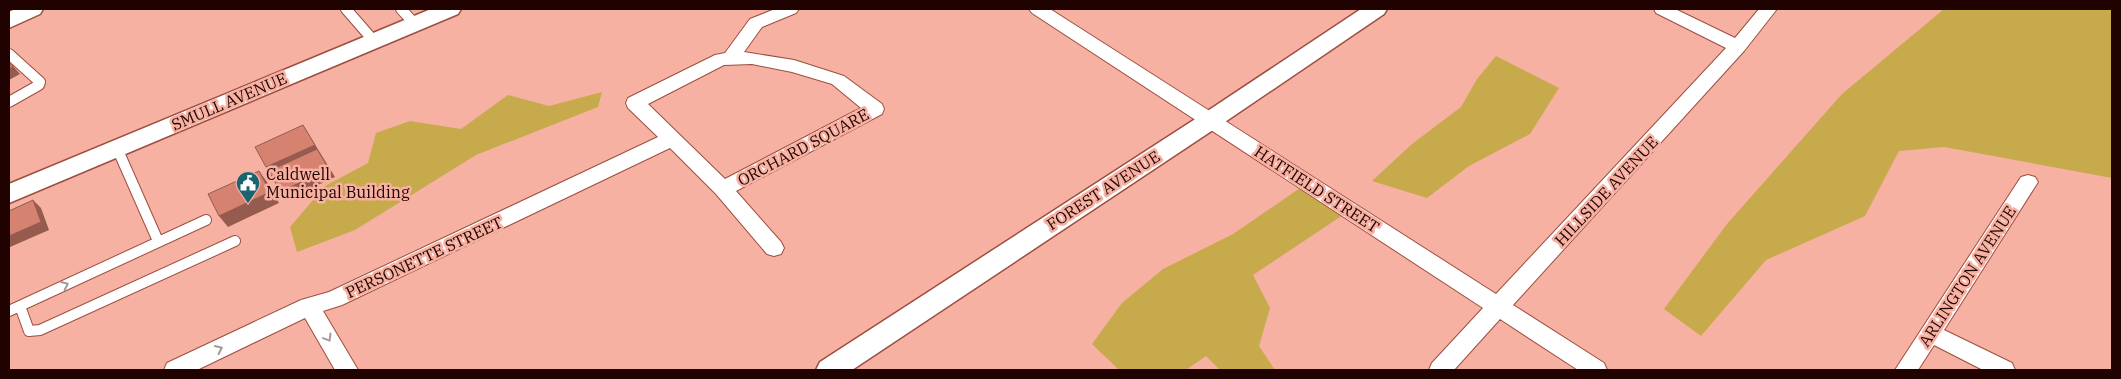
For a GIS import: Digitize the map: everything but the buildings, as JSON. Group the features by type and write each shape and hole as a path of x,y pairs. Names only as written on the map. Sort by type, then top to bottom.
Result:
{"street":[{"path":"9,21 32,9"},
{"name":"SMULL AVENUE","path":"9,194 374,40 408,16 450,9"},
{"path":"730,59 756,23 790,9"},
{"name":"HATFIELD STREET","path":"1038,9 1596,370"},
{"name":"FOREST AVENUE","path":"830,370 1211,120 1376,9"},
{"path":"1662,9 1738,47"},
{"name":"HILLSIDE AVENUE","path":"1440,370 1738,47 1768,9"},
{"name":"ORCHARD SQUARE","path":"723,189 875,109 838,80 794,66 752,58 721,59 635,103 723,189 774,248"},
{"name":"PERSONETTE STREET","path":"175,370 309,306 334,299 672,139"},
{"name":"ARLINGTON AVENUE","path":"1906,370 2028,182"},
{"path":"309,306 347,370"},
{"path":"1930,333 2004,370"}],"lane":[{"path":"346,9 374,40"},
{"path":"9,54 40,82 39,86 9,102"},
{"path":"117,148 158,241"},
{"path":"9,311 206,220"},
{"path":"20,306 29,331 40,330 235,241"}],"shaded area":[{"path":"1944,9 2112,9 2112,178 1944,147 1899,151 1865,216 1766,260 1701,336 1664,309 1727,224 1842,94"},
{"path":"1496,56 1559,88 1530,134 1469,166 1427,198 1372,181 1412,144 1461,107 1477,79"},
{"path":"602,92 598,107 476,155 355,230 297,252 290,227 325,186 368,163 376,133 410,121 461,129 508,95 549,106"},
{"path":"1303,186 1346,213 1253,275 1270,308 1259,346 1275,370 1220,370 1206,356 1186,370 1119,370 1092,344 1122,303 1163,269 1233,234"}],"place":[{"name":"Caldwell Municipal Building","path":"248,204"}]}
